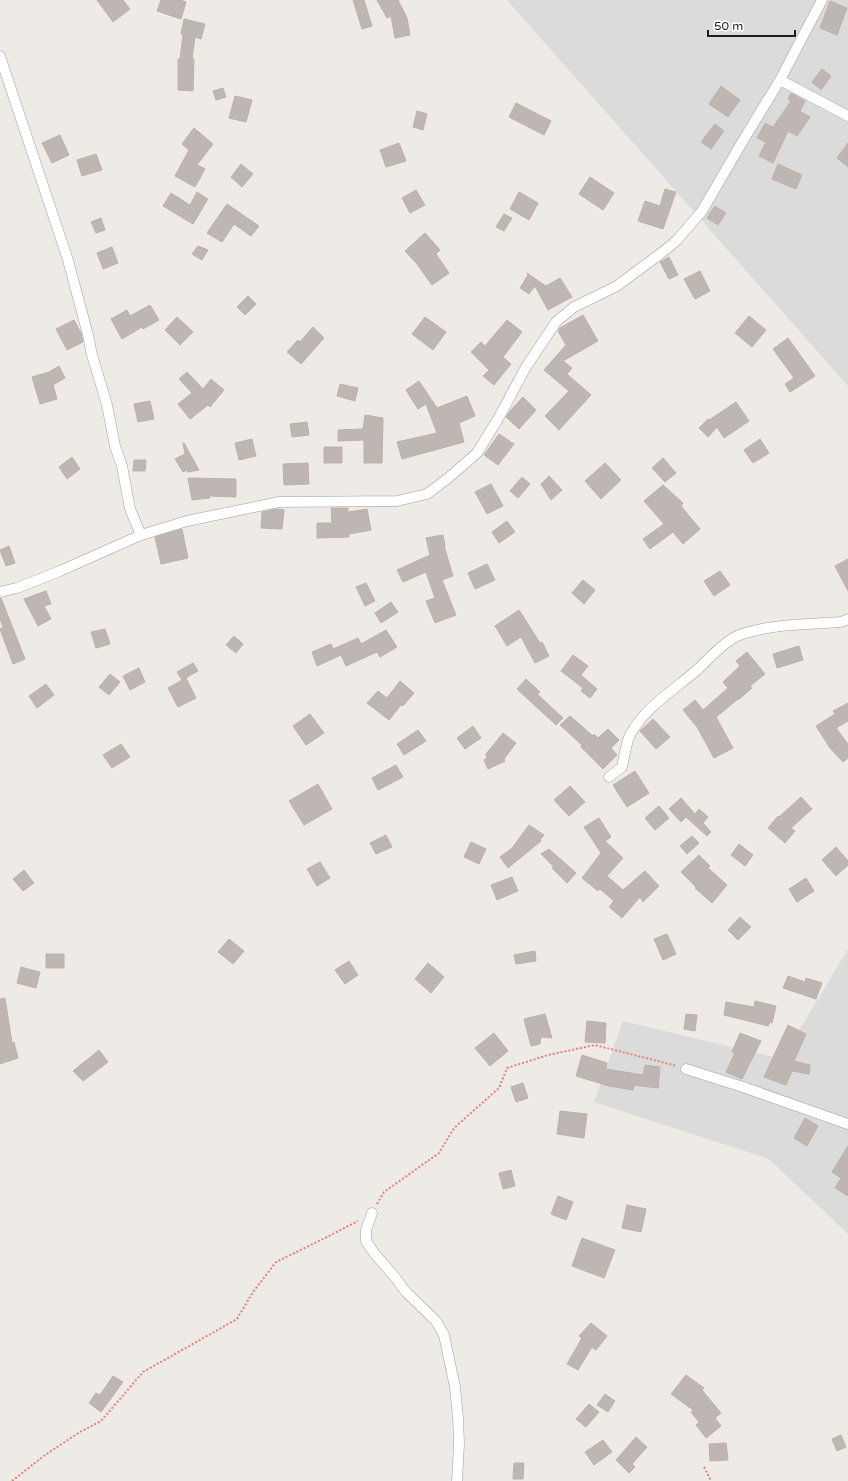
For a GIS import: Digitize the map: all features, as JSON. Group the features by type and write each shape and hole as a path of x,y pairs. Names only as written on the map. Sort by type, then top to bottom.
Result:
{"street":[{"path":"0,592 17,588 60,571 141,536 187,521 279,502 397,501 427,494 477,453 498,419 526,367 556,322 574,307 616,286 664,251 677,240 702,211 780,80 822,0"},
{"path":"0,56 68,260 92,355 107,405 115,446 122,466 130,509 141,536"},
{"path":"780,80 848,116"},
{"path":"609,777 622,767 629,736 640,720 669,692 696,671 720,648 740,635 762,628 841,622 848,619"},
{"path":"686,1069 743,1087 848,1124"},
{"path":"372,1213 366,1230 366,1241 406,1292 436,1322 444,1334 455,1388 458,1418 459,1444 456,1481"}],"path":[{"path":"12,1481 44,1455 80,1432 101,1421 143,1372 237,1319 253,1292 276,1262 372,1213 384,1192 439,1153 454,1128 499,1088 507,1068 548,1055 595,1045 686,1069"},
{"path":"704,1467 711,1481"}],"shaded area":[{"path":"507,0 848,0 848,386"},
{"path":"848,949 848,1234 769,1159 594,1102 623,1021 782,1059"}],"building":[{"path":"97,0 123,0 130,9 113,22"},
{"path":"161,0 180,0 186,2 181,19 157,11"},
{"path":"353,0 364,0 372,26 362,29"},
{"path":"377,0 398,0 407,18 410,35 395,38 391,16 387,18"},
{"path":"830,1 847,8 837,35 820,28"},
{"path":"184,19 205,24 201,39 195,37 192,59 194,59 193,91 178,90 178,59 180,59 183,35 181,34"},
{"path":"822,69 831,76 821,90 812,82"},
{"path":"721,86 740,100 728,117 709,104"},
{"path":"223,88 226,97 216,100 213,91"},
{"path":"791,93 805,101 800,111 810,117 797,136 788,131 773,163 759,156 766,142 757,138 765,123 773,127 791,101 788,99"},
{"path":"235,96 252,100 246,122 229,118"},
{"path":"516,103 551,121 544,135 509,117"},
{"path":"417,111 427,114 423,130 413,127"},
{"path":"715,124 724,131 711,149 701,142"},
{"path":"194,128 213,144 197,165 205,169 195,187 175,176 189,150 182,144"},
{"path":"60,135 69,155 52,163 42,143"},
{"path":"399,143 406,161 386,167 380,150"},
{"path":"848,143 848,167 837,158"},
{"path":"96,154 102,170 82,176 77,160"},
{"path":"241,164 253,174 242,187 231,177"},
{"path":"778,164 802,175 796,189 772,179"},
{"path":"590,177 614,193 603,210 579,194"},
{"path":"665,189 676,192 663,229 638,221 645,201 660,206"},
{"path":"416,190 425,205 410,213 402,198"},
{"path":"197,192 208,199 193,224 163,206 171,193 190,205"},
{"path":"519,192 538,203 529,220 510,209"},
{"path":"227,204 259,226 251,236 234,224 222,242 207,233"},
{"path":"715,206 726,213 718,225 707,218"},
{"path":"504,214 512,218 504,231 496,227"},
{"path":"101,218 105,230 96,233 91,222"},
{"path":"425,233 440,250 436,254 449,273 432,285 417,264 405,251"},
{"path":"198,246 208,250 202,260 192,254"},
{"path":"112,247 118,263 103,269 97,253"},
{"path":"669,257 678,275 669,279 660,262"},
{"path":"700,271 710,291 695,299 684,279"},
{"path":"527,273 546,286 560,278 572,297 548,310 535,286 529,294 520,288 528,275"},
{"path":"248,296 256,304 245,315 237,307"},
{"path":"150,305 159,320 143,329 142,327 122,339 111,319 127,310 130,316"},
{"path":"583,315 598,341 563,361 572,368 567,374 591,395 559,430 545,416 569,391 544,370 566,345 558,331 560,328"},
{"path":"749,316 766,330 752,347 735,333"},
{"path":"177,317 193,332 180,345 165,330"},
{"path":"425,317 446,332 433,350 412,334"},
{"path":"74,320 81,333 83,342 67,350 56,329"},
{"path":"507,320 522,332 503,357 511,364 494,385 483,376 489,370 471,352 481,342 485,346"},
{"path":"313,327 324,338 301,364 287,352 298,340 300,342"},
{"path":"788,338 815,376 790,392 785,384 794,378 773,349"},
{"path":"59,366 65,378 53,385 57,399 40,404 32,377 49,372"},
{"path":"187,372 203,389 211,379 224,390 210,407 208,405 190,419 178,404 192,393 179,379"},
{"path":"419,381 437,408 467,396 475,416 459,423 464,442 402,459 397,442 437,433 426,404 418,409 406,390"},
{"path":"340,384 358,388 355,401 337,396"},
{"path":"523,397 536,410 519,429 506,417"},
{"path":"150,401 154,419 138,422 134,404"},
{"path":"736,402 749,421 724,438 717,427 708,437 699,428 708,419 709,420"},
{"path":"365,415 383,418 382,463 364,463 364,440 338,441 338,430 363,429"},
{"path":"307,422 309,435 292,437 290,424"},
{"path":"499,434 514,444 498,465 484,455"},
{"path":"252,439 256,456 239,460 235,443"},
{"path":"760,439 769,453 753,463 744,450"},
{"path":"183,443 199,470 188,472 187,470 183,472 175,459 185,454"},
{"path":"324,447 342,447 342,463 324,463"},
{"path":"72,457 80,469 67,479 59,467"},
{"path":"663,458 676,473 665,482 652,468"},
{"path":"134,460 146,460 145,471 133,471"},
{"path":"308,463 309,484 284,485 283,464"},
{"path":"605,463 621,480 601,499 585,481"},
{"path":"549,476 562,490 551,500 541,484"},
{"path":"522,477 530,484 518,498 510,491"},
{"path":"188,478 236,479 236,497 209,496 210,498 192,500"},
{"path":"491,484 503,506 487,514 475,492"},
{"path":"663,485 683,503 681,506 700,529 683,544 673,532 650,549 643,539 664,524 644,501"},
{"path":"331,508 348,508 348,512 367,509 371,530 349,534 349,537 317,538 317,523 332,523"},
{"path":"277,509 284,510 282,529 261,528 262,512"},
{"path":"507,521 515,532 499,543 492,532"},
{"path":"182,529 188,558 161,564 155,537"},
{"path":"443,535 444,546 453,576 442,580 456,615 435,623 426,601 435,598 426,572 403,582 397,570 430,555 426,538"},
{"path":"9,546 15,563 6,566 0,550"},
{"path":"848,559 848,591 835,566"},
{"path":"487,564 495,580 475,589 468,573"},
{"path":"720,571 730,585 714,596 704,581"},
{"path":"583,580 595,590 584,604 572,593"},
{"path":"366,583 375,601 365,606 356,587"},
{"path":"46,591 51,604 44,606 51,619 38,626 24,599"},
{"path":"1,598 25,659 13,664 0,629 3,627 0,619"},
{"path":"391,602 398,612 381,623 375,613"},
{"path":"519,610 540,643 542,642 549,656 535,663 521,637 507,646 495,626"},
{"path":"105,629 110,644 96,648 91,632"},
{"path":"386,630 397,647 380,657 377,652 346,666 341,655 317,666 312,652 331,644 333,649 358,638 361,644"},
{"path":"234,636 243,644 236,653 226,645"},
{"path":"799,646 803,660 777,668 773,654"},
{"path":"747,652 765,674 750,686 752,688 716,717 733,748 714,758 697,727 683,710 695,700 703,710 728,688 723,682 740,666 736,661"},
{"path":"573,655 588,666 581,675 597,689 590,698 581,691 583,688 561,671"},
{"path":"193,663 198,671 182,680 177,672"},
{"path":"139,668 145,682 130,690 123,676"},
{"path":"110,674 120,682 109,695 99,687"},
{"path":"186,678 196,698 178,707 168,688"},
{"path":"526,679 540,692 537,694 563,718 556,725 517,689"},
{"path":"400,681 414,693 403,706 401,705 389,720 367,703 378,691 387,698"},
{"path":"46,684 54,695 37,708 29,696"},
{"path":"848,703 848,721 836,728 848,744 848,758 843,762 830,748 816,726 835,714 833,711"},
{"path":"310,714 324,733 306,745 293,726"},
{"path":"570,716 593,736 594,734 598,738 608,729 619,740 611,748 617,755 603,769 581,747 582,745 560,725"},
{"path":"653,719 670,737 656,749 640,731"},
{"path":"473,726 481,738 465,749 457,738"},
{"path":"418,730 426,741 404,755 397,744"},
{"path":"503,733 516,743 504,759 505,761 488,769 484,760 487,758 486,754"},
{"path":"121,744 130,757 112,768 103,755"},
{"path":"396,765 403,777 378,790 372,778"},
{"path":"635,771 649,793 627,807 613,785"},
{"path":"318,784 332,809 304,825 289,801"},
{"path":"570,786 585,802 569,816 554,800"},
{"path":"801,797 812,809 791,828 795,831 785,843 768,828 778,816 779,817"},
{"path":"681,798 695,814 699,809 708,817 703,823 711,832 707,836 686,817 681,822 669,809"},
{"path":"659,806 669,818 655,830 645,818"},
{"path":"599,818 611,837 605,841 623,858 607,876 623,890 645,871 659,886 643,902 640,897 622,918 609,907 614,901 600,889 598,891 582,878 601,853 584,827"},
{"path":"529,825 544,835 540,840 541,841 508,868 500,857 512,848"},
{"path":"386,835 392,847 376,854 370,843"},
{"path":"692,836 699,843 687,854 680,846"},
{"path":"471,842 486,849 479,864 464,857"},
{"path":"739,844 753,855 745,866 731,855"},
{"path":"836,847 848,861 848,865 836,876 822,860"},
{"path":"549,849 576,873 567,883 541,854"},
{"path":"699,855 710,866 708,868 727,885 712,903 695,888 696,887 681,872"},
{"path":"320,862 330,878 317,886 307,869"},
{"path":"24,870 34,883 23,891 13,879"},
{"path":"512,877 518,891 497,900 491,885"},
{"path":"806,878 814,891 797,902 789,889"},
{"path":"740,917 751,927 738,940 728,930"},
{"path":"667,934 676,954 663,960 654,939"},
{"path":"229,939 244,951 233,964 218,952"},
{"path":"535,951 536,961 516,964 514,955"},
{"path":"46,954 64,954 64,968 46,968"},
{"path":"349,961 358,975 345,984 335,970"},
{"path":"428,963 444,977 431,993 415,979"},
{"path":"21,967 40,972 36,988 17,983"},
{"path":"788,976 805,982 806,978 822,983 816,999 783,988"},
{"path":"5,998 12,1043 14,1042 18,1058 0,1064 0,999"},
{"path":"755,1001 776,1006 772,1023 770,1022 768,1026 724,1015 726,1002 754,1007"},
{"path":"545,1014 552,1038 541,1037 540,1044 531,1046 524,1019"},
{"path":"686,1014 697,1015 695,1031 684,1029"},
{"path":"587,1021 606,1023 605,1043 585,1042"},
{"path":"788,1025 806,1034 794,1061 810,1065 809,1074 792,1071 786,1085 764,1077"},
{"path":"494,1033 508,1051 490,1066 475,1048"},
{"path":"740,1033 761,1041 742,1079 726,1072 735,1053 732,1052"},
{"path":"99,1050 108,1062 83,1081 73,1071"},
{"path":"582,1055 607,1063 606,1069 643,1075 645,1065 660,1067 658,1088 634,1085 633,1090 609,1086 576,1076"},
{"path":"523,1083 528,1098 516,1102 511,1087"},
{"path":"560,1111 587,1114 584,1138 557,1134"},
{"path":"805,1118 818,1126 807,1146 794,1138"},
{"path":"848,1146 848,1196 835,1188 841,1178 832,1172"},
{"path":"511,1170 515,1186 503,1189 499,1173"},
{"path":"558,1196 573,1202 566,1220 551,1214"},
{"path":"627,1205 646,1209 641,1232 622,1228"},
{"path":"582,1238 615,1250 604,1278 572,1266"},
{"path":"591,1323 607,1336 596,1350 592,1347 578,1370 567,1364 582,1338 579,1336"},
{"path":"686,1375 704,1388 702,1390 721,1413 715,1418 721,1426 706,1438 696,1425 699,1422 691,1412 693,1410 671,1394"},
{"path":"113,1376 123,1382 101,1412 89,1403 96,1393 100,1395"},
{"path":"605,1394 615,1401 608,1412 597,1405"},
{"path":"589,1404 599,1412 586,1427 576,1419"},
{"path":"841,1435 846,1447 837,1451 832,1439"},
{"path":"636,1437 647,1447 632,1464 635,1467 629,1473 616,1460"},
{"path":"603,1440 612,1452 594,1465 585,1452"},
{"path":"726,1443 728,1460 710,1461 709,1444"},
{"path":"514,1463 524,1463 523,1479 513,1479"}]}
